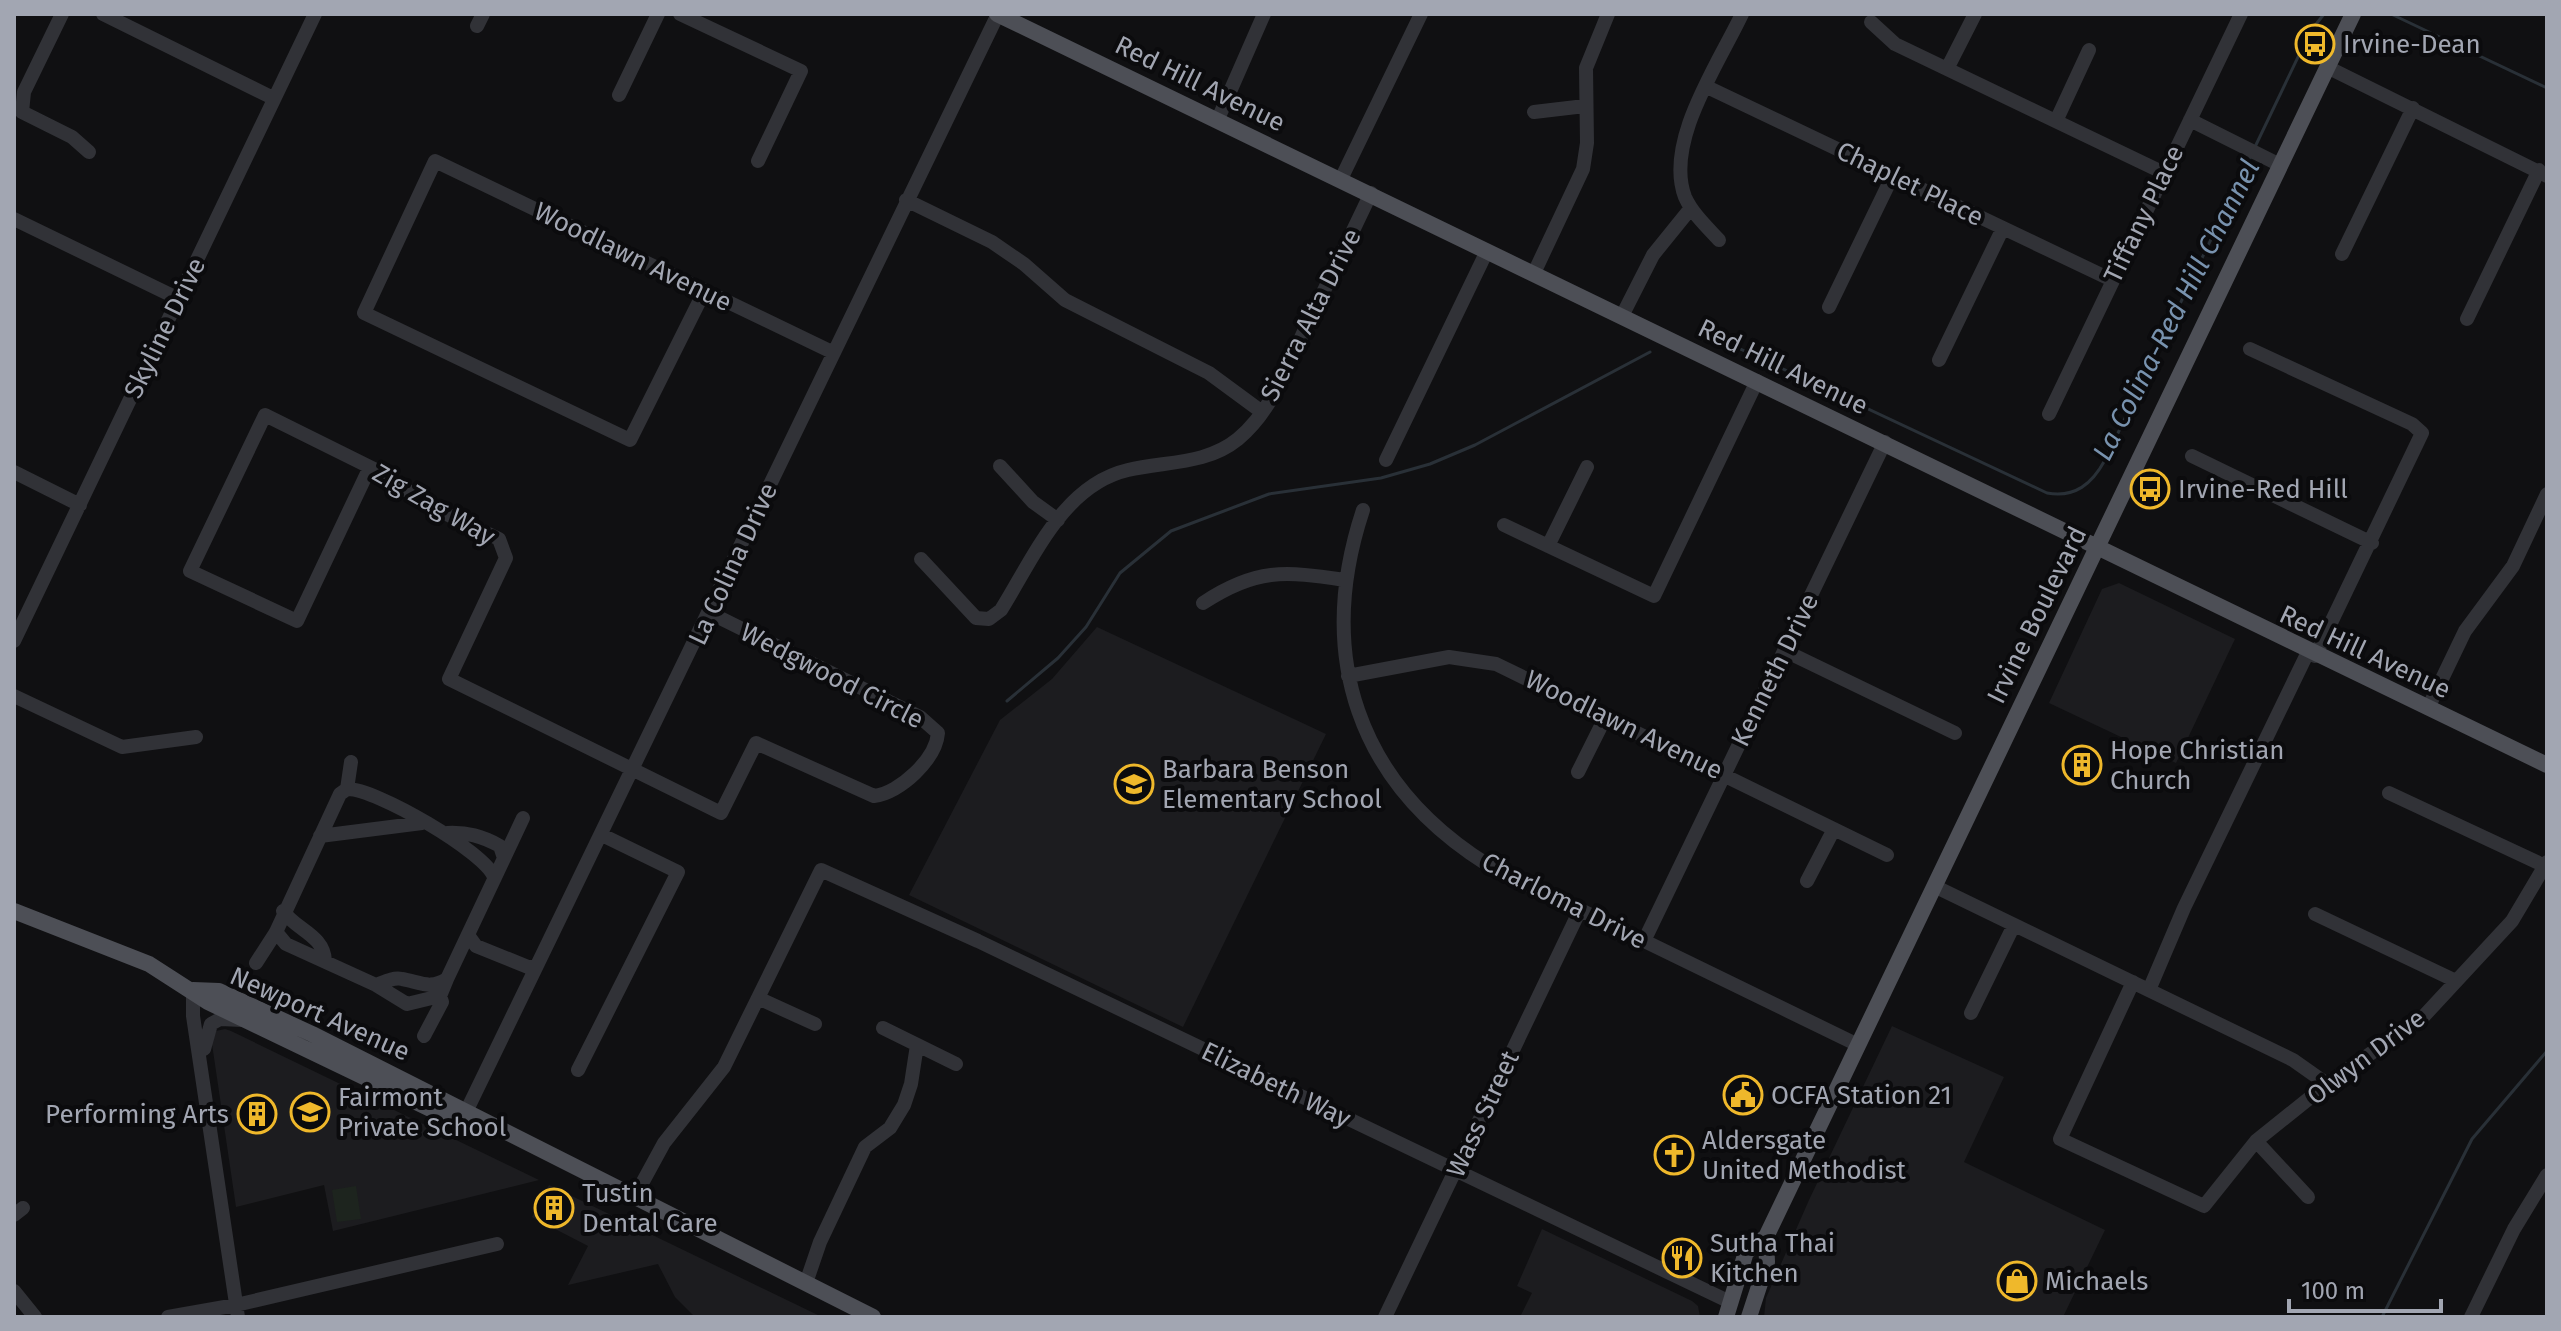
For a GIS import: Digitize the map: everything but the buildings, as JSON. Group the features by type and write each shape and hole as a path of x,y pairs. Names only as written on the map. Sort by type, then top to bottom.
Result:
{"main road":[{"name":"Red Hill Avenue","path":"997,14 1885,442 2312,654 2547,765"},
{"name":"Irvine Boulevard","path":"1728,1309 1746,1252 1766,1237 2353,14"},
{"name":"Newport Avenue","path":"14,911 149,964 208,1002 243,1020 441,1114 465,1114"},
{"name":"Newport Avenue","path":"193,990 219,991 448,1099 465,1114 806,1283 863,1315"},
{"name":"Irvine Boulevard","path":"1749,1317 1767,1262 1766,1237"},
{"path":"1713,1317 1728,1309"}],"street":[{"path":"62,14 24,92 22,112 72,137 89,152"},
{"path":"103,14 273,98"},
{"name":"Skyline Drive","path":"14,641 315,14"},
{"path":"619,95 658,14"},
{"path":"680,14 801,71 758,161"},
{"name":"La Colina Drive","path":"465,1114 710,613 832,352 997,14"},
{"path":"1218,119 1264,14"},
{"path":"1341,179 1421,14"},
{"path":"1534,273 1583,169 1587,143 1586,68 1608,14"},
{"path":"1719,240 1691,208 1680,178 1681,145 1742,14"},
{"path":"1948,67 1975,14"},
{"name":"Tiffany Place","path":"2049,414 2241,14"},
{"path":"1871,22 1895,44 2057,119 2164,173"},
{"path":"2057,119 2089,50"},
{"path":"2327,67 2543,173 2467,319"},
{"name":"Chaplet Place","path":"1707,87 2112,280"},
{"path":"1534,112 1585,106"},
{"path":"2342,254 2413,108"},
{"path":"2190,120 2280,165"},
{"name":"Woodlawn Avenue","path":"704,292 630,440 364,313 435,161 832,352"},
{"path":"1829,307 1893,175"},
{"name":"Sierra Alta Drive","path":"921,559 976,618 989,619 1001,610 1058,520 1082,492 1100,480 1125,470 1189,462 1235,441 1262,412 1371,193"},
{"path":"906,200 992,242 1024,264 1065,300 1209,373 1262,412"},
{"path":"1622,316 1653,255 1691,208"},
{"path":"14,219 179,299"},
{"path":"1939,360 2003,228"},
{"path":"1386,460 1487,251"},
{"path":"2149,990 2184,908 2312,654 2372,543 2422,433 2412,424 2250,349"},
{"path":"1504,525 1654,596 1757,381"},
{"name":"Zig Zag Way","path":"370,467 297,621 190,571 265,415 370,467 392,478 421,502 499,539 505,547 506,558 449,679 633,770"},
{"name":"Kenneth Drive","path":"1644,941 1885,442"},
{"path":"2192,456 2372,543"},
{"path":"1000,466 1033,502 1058,520"},
{"path":"1548,546 1587,467"},
{"path":"14,472 80,505"},
{"path":"2428,708 2465,631 2513,566 2547,494"},
{"name":"Charloma Drive","path":"1363,510 1345,580 1342,631 1348,676 1362,724 1383,765 1435,828 1488,865 1858,1045"},
{"path":"1203,603 1229,586 1261,574 1288,572 1345,580"},
{"name":"Wedgwood Circle","path":"633,770 721,813 756,743 874,796 888,794 904,783 937,743 938,733 920,717 710,613"},
{"path":"1785,651 1955,733"},
{"name":"Woodlawn Avenue","path":"1348,676 1419,660 1449,657 1479,659 1513,670 1887,855"},
{"path":"14,696 122,747 196,737"},
{"path":"1578,772 1606,716"},
{"path":"347,789 351,762"},
{"path":"256,963 276,932 283,911 340,794 347,789 363,791 447,833 487,864 494,877"},
{"path":"2389,793 2546,864"},
{"path":"424,1036 442,1002 440,996 447,979 523,818"},
{"path":"320,836 427,823"},
{"path":"1807,881 1834,829"},
{"path":"447,833 472,834 488,840 500,846 504,858"},
{"path":"578,1070 678,872 602,835"},
{"name":"Olwyn Drive","path":"2133,982 2060,1139 2204,1206 2256,1141 2327,1084 2394,1040 2456,981 2512,921 2546,864"},
{"name":"Elizabeth Way","path":"758,998 821,870 978,941 1728,1309"},
{"path":"1934,886 2293,1060 2327,1084"},
{"name":"Wass Street","path":"1385,1317 1580,910"},
{"path":"283,911 294,925 318,940 325,961"},
{"path":"2315,914 2456,981"},
{"path":"1971,1013 2014,925"},
{"path":"276,932 286,944 376,985 386,995 407,1004 422,1003 440,996"},
{"path":"468,935 481,937 536,967"},
{"path":"376,985 398,978 416,985 431,985 447,979"},
{"path":"193,990 237,1311"},
{"path":"634,1198 664,1143 724,1067 758,998 815,1024"},
{"path":"422,1003 432,1021"},
{"path":"202,1065 205,1036 211,1024 220,1019 243,1020"},
{"path":"883,1028 956,1064"},
{"path":"806,1283 820,1242 865,1147 890,1128 904,1105 917,1045"},
{"path":"2256,1141 2308,1197"},
{"path":"2471,1317 2514,1229 2547,1175"},
{"path":"168,1317 237,1311 497,1244"},
{"path":"14,1291 35,1317"}],"shaded area":[{"path":"2119,583 2235,639 2176,763 2049,703 2102,589"},
{"name":"Barbara Benson Elementary School","path":"1097,627 1326,734 1183,1027 909,895 1000,720 1052,679"},
{"path":"1892,1026 2004,1077 1964,1162 2105,1230 2063,1317 1764,1317 1766,1298 1809,1200"},
{"name":"Fairmont Private School","path":"225,1029 539,1180 333,1231 324,1185 236,1207 212,1044 216,1031"},
{"path":"549,1185 822,1317 695,1317 675,1297 658,1264 568,1285 588,1246 532,1217"},
{"path":"356,1186 361,1219 337,1222 332,1190"},
{"path":"1542,1229 1692,1301 1698,1306 1700,1317 1520,1317 1532,1293 1517,1286"}],"waterway":[{"name":"La Colina-Red Hill Channel","path":"2254,149 2310,32 2324,14"},
{"name":"La Colina-Red Hill Channel","path":"2391,14 2547,88"},
{"name":"La Colina-Red Hill Channel","path":"1702,331 2047,493 2074,491 2088,482 2105,460 2251,156"},
{"name":"La Colina-Red Hill Channel","path":"1007,701 1058,658 1086,627 1120,573 1171,531 1269,494 1381,478 1430,464 1475,445 1650,352"},
{"path":"2382,1317 2472,1139 2547,1051"}],"place":[{"name":"Irvine-Dean","path":"2315,44"},
{"name":"Irvine-Red Hill","path":"2150,489"},
{"name":"Hope Christian Church","path":"2082,765"},
{"name":"Barbara Benson Elementary School","path":"1134,784"},
{"name":"OCFA Station 21","path":"1743,1095"},
{"name":"Fairmont Private School","path":"310,1112"},
{"name":"Performing Arts","path":"257,1114"},
{"name":"Aldersgate United Methodist","path":"1674,1155"},
{"name":"Tustin Dental Care","path":"554,1208"},
{"name":"Sutha Thai Kitchen","path":"1682,1258"},
{"name":"Michaels","path":"2017,1281"}]}
